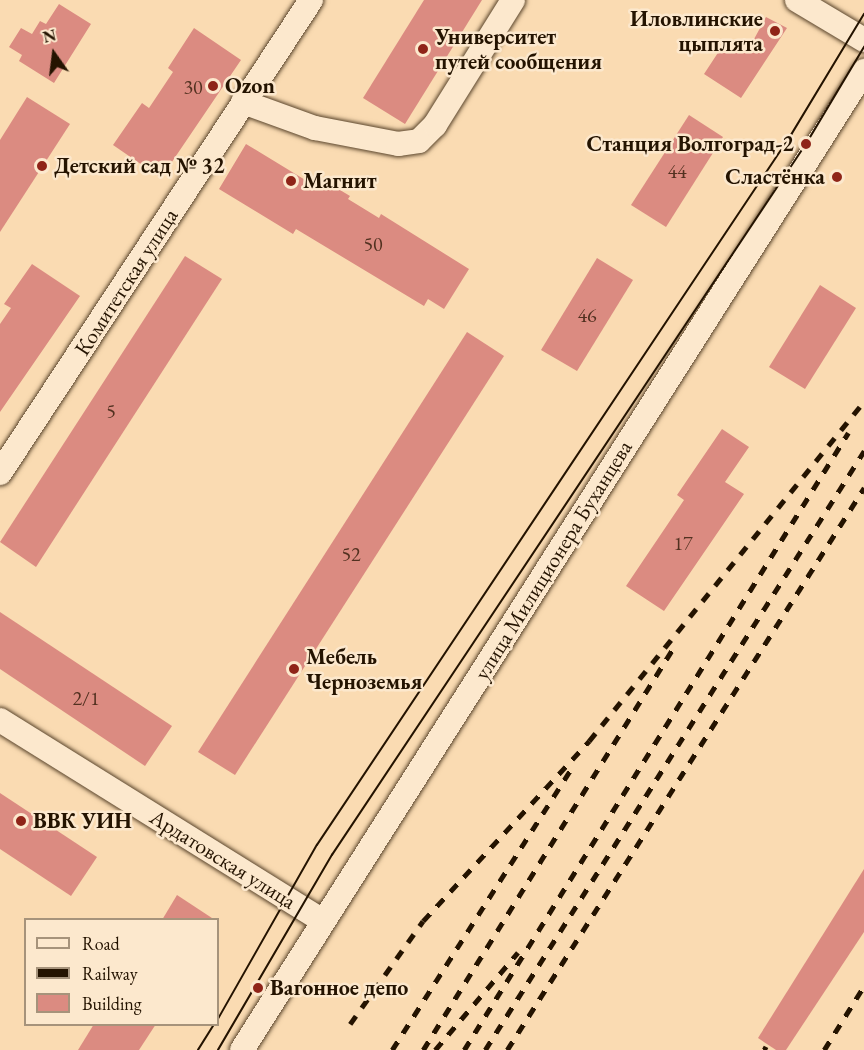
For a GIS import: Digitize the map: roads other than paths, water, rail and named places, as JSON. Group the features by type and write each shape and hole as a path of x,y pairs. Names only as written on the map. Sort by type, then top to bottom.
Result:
{"street":[{"name":"Комитетская улица","path":"0,473 311,0"},
{"path":"243,102 315,128 398,144 419,141 435,125 513,0"},
{"path":"797,0 864,40"},
{"name":"улица Милиционера Буханцева","path":"242,1050 864,71"},
{"name":"Ардатовская улица","path":"0,720 323,921"}],"tram line":[{"path":"219,1017 317,845 791,135 864,14"},
{"path":"218,1050 332,855 806,144 864,47"},
{"path":"198,1050 213,1026"}],"railway":[{"path":"350,1024 423,921 589,741 864,402"},
{"path":"464,1050 848,433"},
{"path":"485,1050 864,451"},
{"path":"507,1050 864,488"},
{"path":"423,1050 673,648"},
{"path":"392,1050 570,771"},
{"path":"435,1050 518,952"},
{"path":"824,1050 864,986"},
{"path":"764,1050 766,1046"}],"place":[{"name":"Иловлинские цыплята","path":"775,31"},
{"name":"Университет путей сообщения","path":"423,49"},
{"name":"Ozon","path":"213,86"},
{"name":"Станция Волгоград-2","path":"806,144"},
{"name":"Детский сад № 32","path":"42,166"},
{"name":"Сластёнка","path":"837,177"},
{"name":"Магнит","path":"291,181"},
{"name":"Мебель Черноземья","path":"294,669"},
{"name":"ВВК УИН","path":"21,821"},
{"name":"Вагонное депо","path":"258,988"}]}
